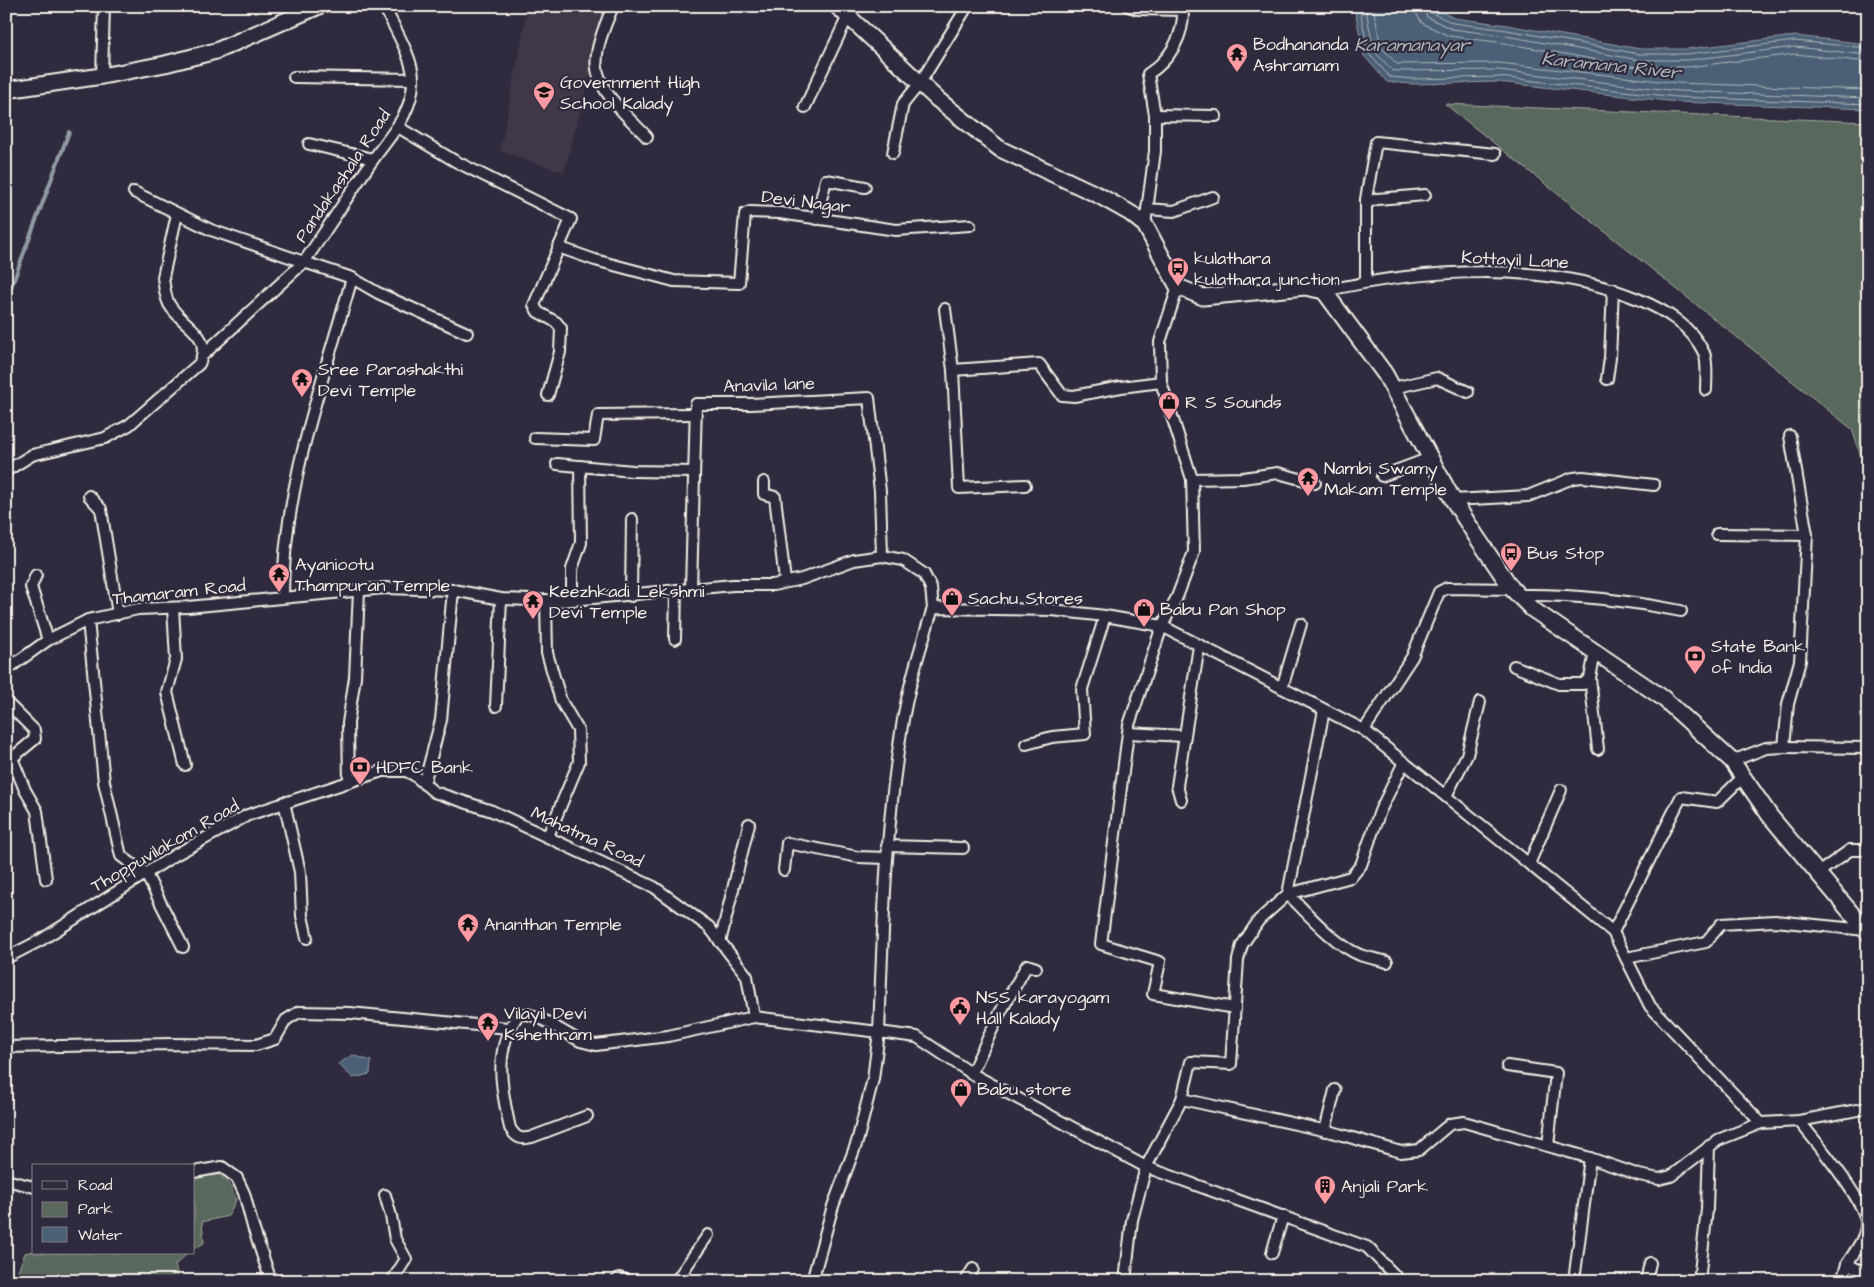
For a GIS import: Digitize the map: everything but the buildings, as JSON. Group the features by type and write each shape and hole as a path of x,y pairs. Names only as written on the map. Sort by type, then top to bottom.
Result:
{"street":[{"path":"102,76 104,6"},
{"path":"6,90 102,76 165,64 216,51 319,6"},
{"name":"Pandakashala Road","path":"384,6 408,59 413,79 408,108 398,127 373,159 304,262 352,278 378,293 467,333"},
{"path":"612,6 597,54 596,71 610,97 648,137"},
{"path":"1128,6 1138,9 1183,8 1183,24 1173,49 1160,66 1148,74 1155,114 1155,151 1145,225"},
{"path":"893,152 903,104 920,83 965,10"},
{"path":"805,107 842,11 920,83 1000,149 1098,196 1130,213 1145,225 1178,287 1203,297 1305,287 1324,291 1392,388 1452,500 1514,592 1532,610 1663,698 1732,761 1770,816 1867,932"},
{"path":"294,77 413,79"},
{"path":"1155,114 1216,116"},
{"path":"398,127 455,161 571,219 534,305 538,312 556,322 561,328 560,352 548,395"},
{"path":"1366,282 1366,203 1376,142 1495,154"},
{"path":"310,144 373,159"},
{"path":"816,219 826,180 866,187"},
{"path":"6,471 32,455 105,438 129,424 180,382 199,364 204,354 304,262 211,230 134,192"},
{"path":"1366,203 1377,199 1425,195"},
{"path":"1147,209 1174,211 1213,197"},
{"name":"Devi Nagar","path":"558,247 595,260 674,281 739,283 745,214 750,212 780,213 896,230 970,225"},
{"path":"177,214 163,277 164,286 170,306 200,337 204,346 204,354"},
{"name":"Kottayil Lane","path":"1324,291 1366,282 1459,272 1542,274 1571,278 1613,289 1661,309 1683,325 1705,354 1706,390"},
{"path":"282,597 288,529 303,452 352,278"},
{"path":"1178,287 1160,342 1161,382 1192,479 1194,552 1177,597 1162,626 1128,733 1101,944 1160,962 1153,994 1235,1008"},
{"path":"1607,379 1613,289"},
{"path":"945,308 953,370 959,488 1025,485"},
{"path":"953,370 1038,364 1062,395 1074,396 1161,382"},
{"path":"1392,388 1437,378 1468,392"},
{"name":"Anavila lane","path":"694,414 696,404 752,404 869,398 880,491 882,556"},
{"path":"535,438 594,440 598,416 694,414 691,589"},
{"path":"1784,747 1788,704 1800,662 1807,535 1790,436"},
{"path":"1382,476 1430,458"},
{"path":"557,464 633,471 694,472"},
{"path":"572,600 572,569 581,543 580,466"},
{"path":"1192,479 1243,478 1278,473 1315,482"},
{"path":"1452,500 1528,496 1573,478 1584,477 1654,485"},
{"path":"764,482 764,494 775,497 785,581"},
{"path":"89,496 101,509 118,614"},
{"path":"631,596 632,519"},
{"path":"1717,534 1807,535"},
{"name":"Thamaram Road","path":"6,670 48,640 88,620 138,610 385,588 453,590 501,599 572,600 631,596 732,585 773,585 802,579 854,560 882,556 903,560 924,574 931,588 933,608"},
{"path":"36,575 31,586 48,640"},
{"path":"1364,730 1412,656 1439,592 1447,588 1556,594 1642,603 1681,611"},
{"path":"424,784 441,720 453,590"},
{"path":"675,639 676,590"},
{"path":"349,782 348,723 355,677 359,591"},
{"path":"496,706 501,599"},
{"path":"546,600 547,653 561,701 578,730 579,762 548,836"},
{"path":"173,608 176,659 167,692 185,765"},
{"path":"812,1281 833,1206 858,1142 873,1079 879,1032 886,858 901,732 915,665 933,608 1052,610 1105,616 1162,626 1364,730 1613,932 1650,1006 1761,1123"},
{"path":"1026,744 1052,737 1085,734 1082,689 1105,616"},
{"path":"88,620 104,782 121,856 146,874 183,947"},
{"path":"1282,688 1301,624"},
{"path":"1181,800 1177,786 1199,646"},
{"path":"1595,652 1590,678 1598,749"},
{"path":"1514,666 1559,684 1584,684 1590,678"},
{"path":"6,702 34,730 35,739 9,760 37,811 46,879"},
{"path":"1446,796 1467,754 1480,702"},
{"path":"1288,894 1324,710"},
{"path":"1128,733 1184,736"},
{"path":"1732,761 1766,748 1868,748"},
{"path":"1125,1281 1132,1220 1146,1166 1182,1099 1191,1062 1231,1064 1242,945 1259,920 1288,894 1351,877 1361,864 1380,811 1404,762"},
{"name":"Mahatma Road","path":"349,782 382,772 406,771 414,775 434,792 492,811 654,887 709,927 746,976 754,1017"},
{"path":"1613,932 1681,797 1717,802 1744,776"},
{"name":"Thoppuvilakom Road","path":"6,958 41,940 146,874 248,815 349,782"},
{"path":"1529,864 1561,790"},
{"path":"284,802 300,872 302,916 307,938"},
{"path":"720,942 749,824"},
{"path":"784,870 787,843 858,857 886,858"},
{"path":"887,846 963,848"},
{"path":"1818,873 1850,850 1868,850"},
{"path":"1288,894 1315,922 1340,942 1359,954 1387,962"},
{"path":"1626,958 1706,942 1721,924 1775,921 1867,932"},
{"path":"971,1074 1000,1013 1027,965 1036,968"},
{"path":"6,1047 172,1044 256,1045 274,1038 286,1020 299,1012 350,1013 508,1028"},
{"path":"587,1116 532,1137 522,1139 514,1135 509,1122 500,1073 502,1046 508,1028 518,1015 527,1014 540,1018 580,1041 609,1045 668,1036 754,1017 917,1037 971,1074 1146,1166 1368,1247 1400,1281"},
{"path":"1507,1066 1556,1073 1548,1146"},
{"path":"1325,1131 1335,1090"},
{"path":"1182,1099 1325,1131 1401,1152 1419,1150 1450,1124 1464,1122 1590,1158 1639,1175 1659,1179 1671,1176 1709,1146 1729,1135 1761,1123 1799,1121 1868,1108"},
{"path":"1799,1121 1865,1211 1864,1236 1847,1264 1842,1281"},
{"path":"1699,1281 1707,1209 1709,1146"},
{"path":"1574,1281 1590,1158"},
{"path":"195,1172 222,1167 237,1178 244,1193 252,1227 271,1281"},
{"path":"6,1180 32,1186"},
{"path":"385,1195 392,1216 395,1239 406,1259 392,1281"},
{"path":"1272,1253 1284,1216"},
{"path":"676,1281 708,1235"},
{"path":"1646,1281 1650,1263"},
{"path":"1847,1264 1868,1275"},
{"path":"966,1281 973,1269"},
{"path":"616,1281 619,1278 630,1281"}],"shaded area":[{"name":"Government High School Kalady","path":"528,6 605,6 591,71 564,172 500,151"}],"green space":[{"path":"1445,104 1868,122 1868,478 1852,429"},
{"path":"217,1173 230,1184 236,1200 228,1216 202,1222 204,1243 195,1248 195,1178"},
{"path":"32,1251 32,1254 187,1254 175,1265 179,1281 14,1281 25,1253"}],"water":[{"name":"Karamanayar","path":"1354,6 1430,6 1454,18 1507,25 1640,49 1687,49 1795,36 1868,44 1868,109 1677,102 1498,82 1411,84 1387,82 1364,56"},
{"path":"353,1055 371,1061 370,1074 353,1078 338,1064"}],"waterway":[{"path":"6,301 69,132"}],"place":[{"name":"Bodhananda Ashramam","path":"1237,73"},
{"name":"Government High School Kalady","path":"544,111"},
{"name":"kulathara kulathara junction","path":"1178,287"},
{"name":"Sree Parashakthi Devi Temple","path":"302,398"},
{"name":"R S Sounds","path":"1169,421"},
{"name":"Nambi Swamy Makam Temple","path":"1308,497"},
{"name":"Bus Stop","path":"1511,572"},
{"name":"Ayaniootu Thampuran Temple","path":"279,593"},
{"name":"Sachu Stores","path":"952,617"},
{"name":"Keezhkadi Lekshmi Devi Temple","path":"533,620"},
{"name":"Babu Pan Shop","path":"1144,628"},
{"name":"State Bank of India","path":"1695,675"},
{"name":"HDFC Bank","path":"360,786"},
{"name":"Ananthan Temple","path":"468,943"},
{"name":"NSS karayogam Hall Kalady","path":"960,1026"},
{"name":"Vilayil Devi Kshethram","path":"488,1042"},
{"name":"Babu store","path":"961,1108"},
{"name":"Anjali Park","path":"1325,1205"}],"water label":[{"name":"Karamana River","path":"1611,66"}]}
